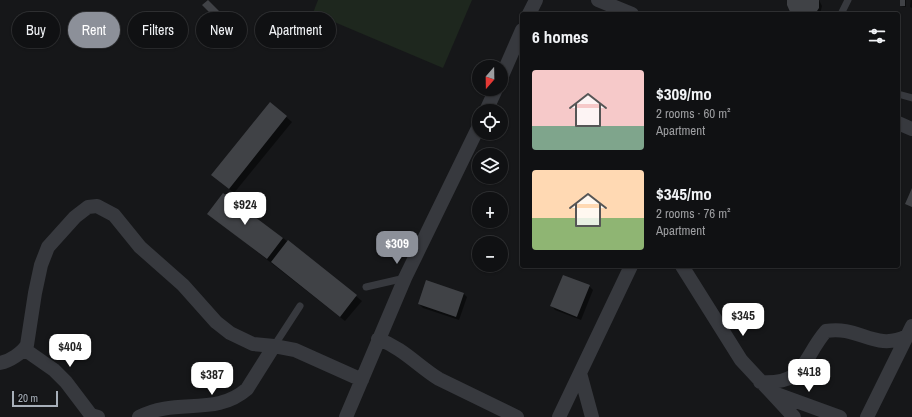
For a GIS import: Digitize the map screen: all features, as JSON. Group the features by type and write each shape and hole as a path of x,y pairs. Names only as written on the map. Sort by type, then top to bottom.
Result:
{"street":[{"path":"530,12 536,0"},
{"path":"598,0 627,12"},
{"path":"508,62 520,35"},
{"path":"900,124 912,129"},
{"path":"346,417 405,278 472,140"},
{"path":"0,363 6,362 24,349 28,340 41,265 48,247 74,217 88,207 97,206 114,215 140,247 183,285 223,328 248,343 274,346 305,354 362,380"},
{"path":"559,417 630,268"},
{"path":"683,268 742,360 765,387 794,417"},
{"path":"765,387 796,374 826,331 837,329 849,330 888,343 910,331"},
{"path":"867,417 910,331"},
{"path":"378,339 392,344 405,352 429,373 439,379 517,417"},
{"path":"140,417 164,409 208,410 227,405 242,395 247,389 274,346"},
{"path":"24,349 54,370 66,382 91,415 98,417"},
{"path":"580,373 592,417"},
{"path":"765,387 840,417"}],"lane":[{"path":"843,12 848,0"},
{"path":"900,95 912,98"},
{"path":"366,287 405,278"},
{"path":"274,346 300,306"}],"shaded area":[{"path":"318,0 472,0 443,68 336,23 336,12 313,12"}],"building":[{"path":"208,0 220,12 209,12 202,5"},
{"path":"787,0 819,0 819,8 816,12 790,12 787,5"},
{"path":"900,0 905,0 905,6 900,6"},
{"path":"270,102 287,116 229,189 211,175"},
{"path":"912,188 912,207 905,204"},
{"path":"223,193 283,238 267,259 207,214"},
{"path":"288,240 357,295 340,317 271,262"},
{"path":"563,275 590,285 577,317 550,306"},
{"path":"426,280 464,293 456,317 418,304"}]}
